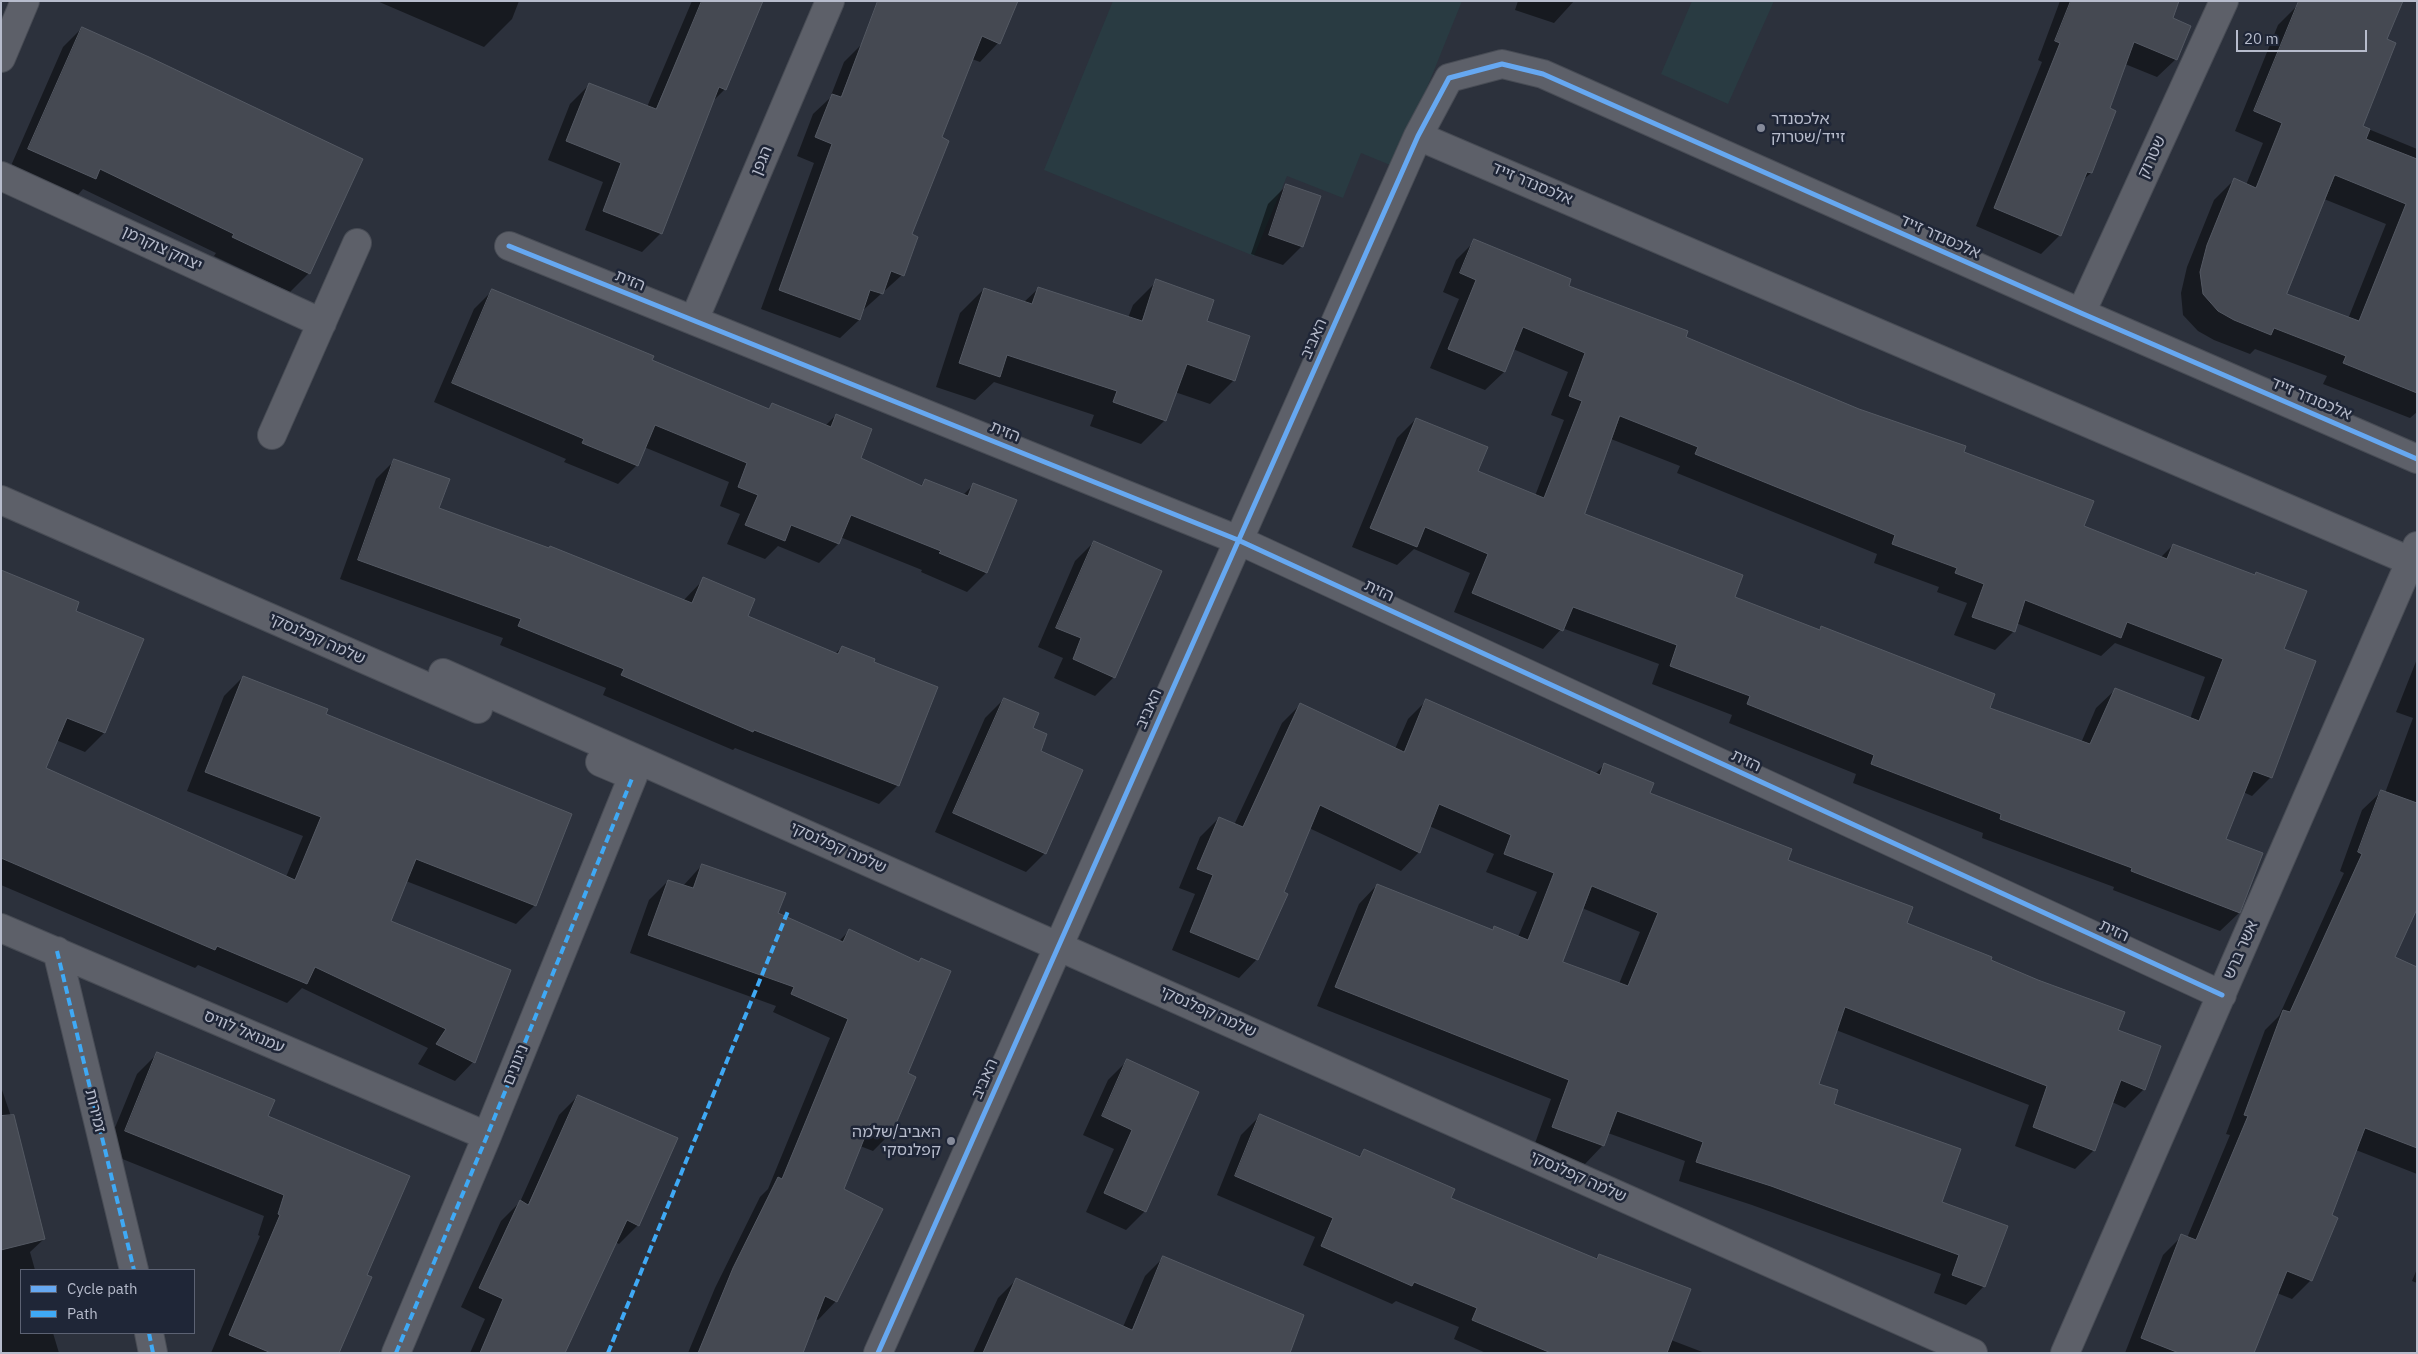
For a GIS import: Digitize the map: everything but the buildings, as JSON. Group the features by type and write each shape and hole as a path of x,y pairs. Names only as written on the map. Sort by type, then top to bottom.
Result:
{"street":[{"name":"הגפן","path":"694,320 830,1"},
{"name":"שטרוק","path":"2081,313 2224,1"},
{"path":"1,58 16,5"},
{"name":"אלכסנדר זייד","path":"1449,78 1502,64 1543,74 2081,313 2417,459"},
{"name":"האביב","path":"878,1353 1418,136 1449,78"},
{"name":"אלכסנדר זייד","path":"1418,136 2414,557"},
{"name":"יצחק צוקרמן","path":"1,176 322,323"},
{"path":"272,435 356,243"},
{"name":"הזית","path":"509,246 1238,540 2222,995"},
{"name":"שלמה קפלנסקי","path":"1,500 632,776"},
{"name":"אשר ברש","path":"2065,1353 2414,557"},
{"name":"שלמה קפלנסקי","path":"443,673 1973,1353"},
{"name":"ניגונים","path":"396,1353 487,1136 632,776"},
{"name":"עמנואל לוויס","path":"1,928 487,1136"},
{"name":"זמירות","path":"57,951 134,1269"},
{"path":"149,1334 153,1353"}],"shaded area":[{"path":"1113,1 1462,1 1395,167 1361,153 1343,198 1287,176 1254,256 1044,170"},
{"path":"1692,1 1774,1 1728,104 1661,74"}],"marked path":[{"path":"396,1353 487,1136 633,776"},
{"path":"608,1353 788,911"},
{"path":"57,951 134,1269"},
{"path":"149,1334 153,1353"}],"cycle path":[{"path":"878,1353 1418,136 1449,78 1502,64 1543,74 2081,313 2417,459"},
{"path":"509,246 1238,540 2222,995"}],"place":[{"name":"אלכסנדר זייד/שטרוק","path":"1761,128"},
{"name":"האביב/שלמה קפלנסקי","path":"951,1141"}]}
